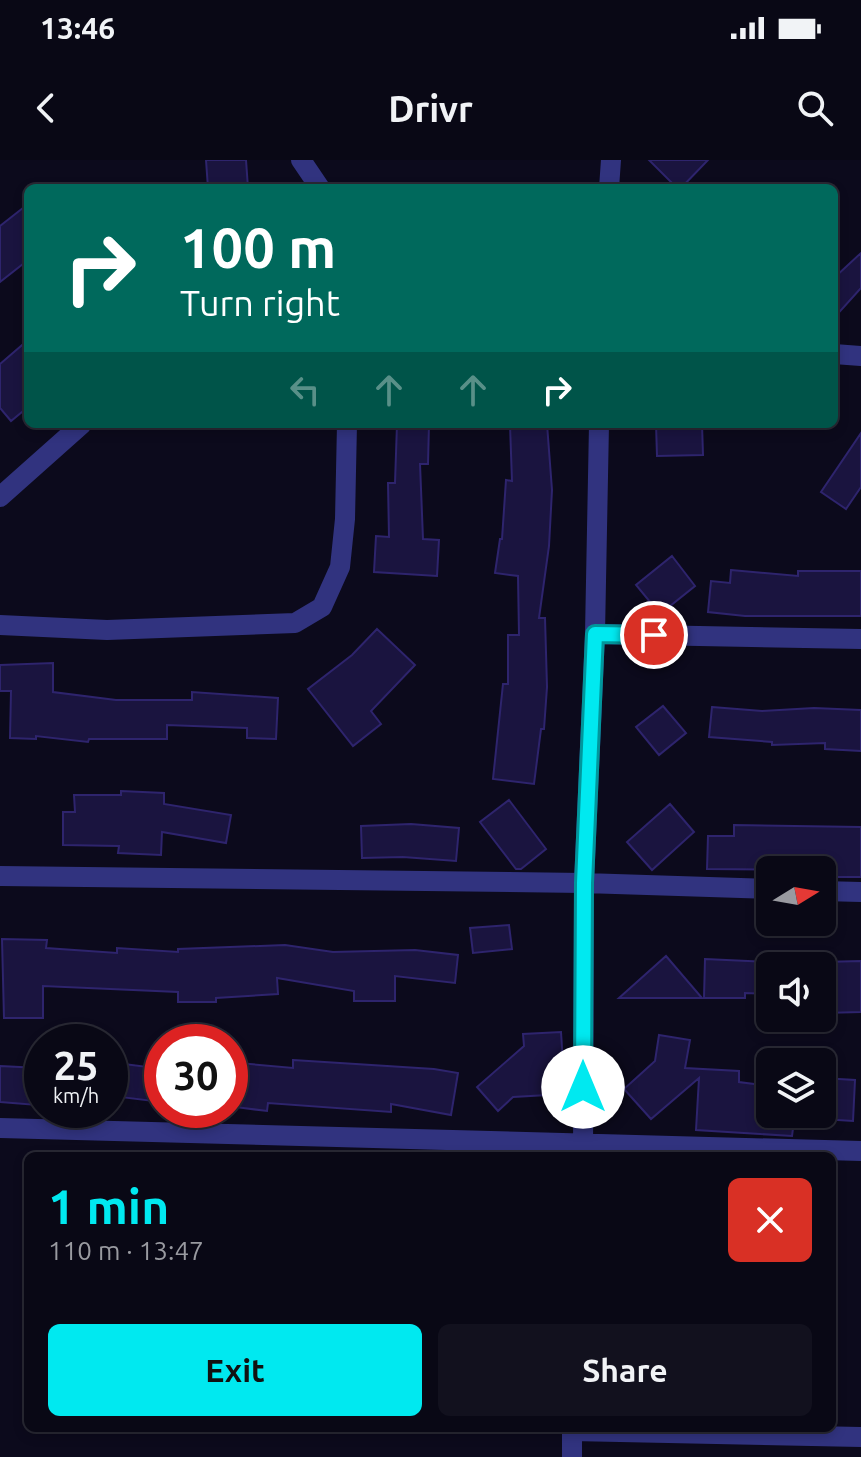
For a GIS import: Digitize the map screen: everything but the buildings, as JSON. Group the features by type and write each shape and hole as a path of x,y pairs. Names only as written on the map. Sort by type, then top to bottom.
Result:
{"street":[{"path":"301,160 317,184"},
{"path":"609,184 611,160"},
{"path":"838,354 861,356"},
{"path":"0,497 78,428"},
{"path":"0,625 107,630 295,623 322,607 340,567 345,519 347,428"},
{"path":"583,1151 584,883 595,634 599,428"},
{"path":"595,634 861,639"},
{"path":"0,876 584,883 756,889"},
{"path":"836,891 861,892"},
{"path":"0,1128 583,1151 861,1151"},
{"path":"572,1432 572,1457"},
{"path":"655,1432 861,1437"}],"route":[{"path":"583,1087 584,883 595,634 654,635"}]}
